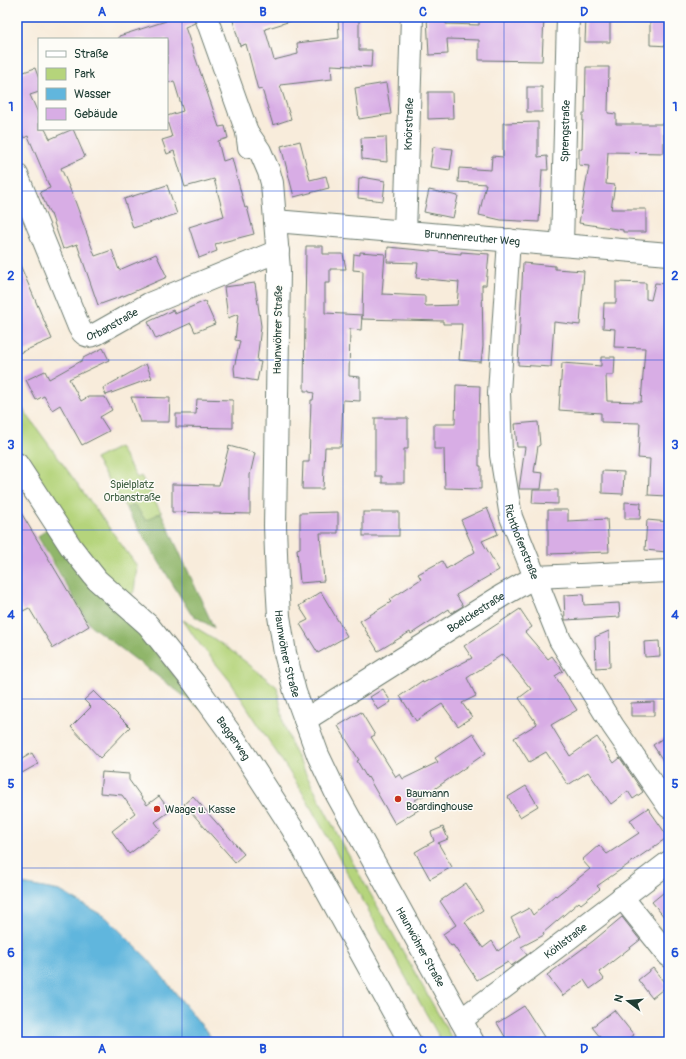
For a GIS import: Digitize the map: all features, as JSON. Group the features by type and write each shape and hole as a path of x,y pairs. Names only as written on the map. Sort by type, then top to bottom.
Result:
{"street":[{"name":"Haunwöhrer Straße","path":"206,17 247,132 260,151 269,172 274,197 279,284 275,526 277,581 279,616 285,653 295,692 318,754 336,795 473,1042"},
{"name":"Knörstraße","path":"405,232 412,17"},
{"name":"Sprengstraße","path":"562,244 568,17"},
{"name":"Orbanstraße","path":"17,175 79,327 84,334 88,336 96,334 149,304 278,251"},
{"name":"Brunnenreuther Weg","path":"275,221 669,254"},
{"name":"Richthofenstraße","path":"509,240 499,393 501,455 511,517 560,640 610,722 669,807"},
{"name":"Baggerweg","path":"17,464 71,547 97,580 148,626 194,684 236,741 292,828 410,1042"},
{"name":"Boelckestraße","path":"305,720 503,595 535,578 669,571"},
{"name":"Köhlstraße","path":"461,1020 669,862"},
{"path":"622,897 669,956"}],"green space":[{"path":"17,401 137,566 134,592 130,595 105,580 17,453"},
{"name":"Spielplatz Orbanstraße","path":"119,447 137,478 141,476 161,512 146,521 135,505 126,508 95,459"},
{"path":"135,505 146,521 161,512 214,628 191,614 126,508"},
{"path":"48,527 141,633 201,709 90,625 38,537"},
{"path":"183,620 213,638 237,655 277,687 284,725 294,751 344,847 454,1042 442,1042 301,790 230,681 195,638"}],"water":[{"path":"17,883 60,891 107,918 149,960 215,1042 17,1042"}],"building":[{"path":"165,17 194,17 195,23 185,27 219,127 225,126 228,138 218,141 223,161 232,158 245,208 247,207 254,234 215,244 217,251 199,258 189,227 224,216 214,179 185,187 174,151 167,154 162,140 172,137 168,124 168,116 183,111 174,81 168,83 168,38 119,38 119,36 166,21"},
{"path":"232,17 294,17 294,20 265,29 274,60 298,54 297,43 339,38 338,17 359,17 359,50 372,50 371,67 331,65 332,79 280,85 291,119 273,125 262,89 258,90 246,44 240,46"},
{"path":"427,17 446,17 446,24 479,25 479,19 506,20 506,17 544,17 542,61 479,60 479,40 447,39 448,54 429,55"},
{"path":"586,17 610,18 610,42 585,42"},
{"path":"650,20 669,20 669,46 650,45"},
{"path":"17,64 21,73 35,68 38,76 38,92 30,95 38,113 38,130 46,130 50,139 73,130 85,157 61,168 95,256 112,250 119,270 156,254 167,277 126,295 98,305 77,244 63,249 51,214 40,192 50,188 28,136 24,138 17,123"},
{"path":"586,67 609,67 608,113 616,114 616,124 664,124 664,153 608,152 606,184 615,185 611,209 646,209 646,232 623,232 623,230 579,223 589,166 579,165 579,149 582,149 583,113 585,113"},
{"path":"386,83 391,114 359,119 355,88"},
{"path":"527,87 542,87 542,112 527,112"},
{"path":"428,92 452,92 453,118 428,119"},
{"path":"538,122 538,157 547,156 548,170 542,170 539,222 501,220 479,215 486,184 458,182 459,168 491,170 492,156 503,157 503,123"},
{"path":"386,137 387,162 362,159 361,138"},
{"path":"300,141 310,180 326,176 329,188 294,197 281,146"},
{"path":"433,147 453,149 450,170 430,167"},
{"path":"362,177 385,181 383,201 358,198 359,178"},
{"path":"167,185 177,214 133,228 124,199"},
{"path":"429,190 458,196 453,218 424,212"},
{"path":"306,246 323,246 323,254 343,254 346,269 330,269 330,283 325,283 325,313 362,315 361,330 350,329 349,376 360,377 360,401 343,400 341,447 325,447 323,489 302,489 303,462 309,462 311,400 313,400 314,393 304,391"},
{"path":"388,247 461,254 461,252 489,254 486,285 482,285 483,346 481,362 459,360 462,324 443,324 443,321 362,319 363,271 353,270 354,254 360,255 360,252 385,254 382,294 425,296 425,306 457,305 459,282 416,278 418,263 387,262"},
{"path":"17,258 52,339 17,354"},
{"path":"523,263 555,266 555,269 584,271 580,325 554,322 551,367 518,365"},
{"path":"616,282 646,283 646,299 651,300 655,283 669,284 668,496 648,495 650,459 638,458 640,423 601,422 601,413 559,410 562,363 601,366 601,357 615,357 614,375 606,375 607,401 641,402 645,348 614,347 615,329 603,328 604,303 616,303"},
{"path":"255,283 261,326 257,361 261,362 257,381 235,377 234,368 240,341 235,340 238,314 228,318 224,287"},
{"path":"205,301 215,324 195,332 191,323 156,339 148,322 173,310 175,314"},
{"path":"103,348 109,360 69,379 81,401 88,397 105,397 112,410 100,417 109,431 82,445 60,405 52,410 44,396 36,400 26,380 45,371 49,379 83,360 83,358"},
{"path":"146,364 152,378 106,395 103,388"},
{"path":"456,385 480,386 479,466 481,466 481,489 445,488 444,449 434,449 434,424 455,424"},
{"path":"131,397 170,398 169,422 140,422"},
{"path":"197,399 233,400 233,428 176,427 176,414 196,414"},
{"path":"375,418 408,418 408,449 404,449 404,483 382,483 382,476 375,476"},
{"path":"538,422 540,445 538,446 534,472 543,473 541,489 519,489 525,447 517,447 515,424"},
{"path":"229,446 255,453 250,475 250,514 172,512 172,484 219,485"},
{"path":"602,471 624,472 623,494 602,493"},
{"path":"533,490 558,490 558,504 532,503"},
{"path":"625,502 641,503 640,519 625,519"},
{"path":"17,506 89,626 53,648 29,608 23,611 17,600"},
{"path":"487,508 498,534 482,541 499,570 456,595 463,606 451,613 449,609 411,634 410,632 378,651 360,621 391,602 389,600 421,579 418,574 442,561 446,569 475,552 461,520"},
{"path":"548,510 568,510 568,521 607,519 609,552 548,554"},
{"path":"338,512 338,533 320,533 324,581 300,583 297,549 300,548 300,513"},
{"path":"363,512 399,512 399,536 363,536"},
{"path":"647,520 669,522 667,552 645,550"},
{"path":"321,592 347,636 318,653 300,624 308,620 299,606"},
{"path":"583,594 584,605 619,603 620,617 565,620 564,595"},
{"path":"520,609 532,627 525,632 548,659 552,656 563,671 555,676 577,710 551,725 570,756 597,737 614,763 620,758 643,792 633,799 628,791 611,804 588,772 568,785 546,752 529,762 514,738 537,724 519,698 531,689 503,654 467,678 476,696 462,703 472,717 458,726 442,704 416,721 400,696 422,681 423,683 472,658 464,646"},
{"path":"609,631 610,667 596,668 595,637"},
{"path":"659,641 660,656 645,657 644,642"},
{"path":"383,689 391,702 378,710 370,697"},
{"path":"94,691 130,727 100,758 71,727 91,707 84,700"},
{"path":"654,702 654,716 631,716 631,703"},
{"path":"361,712 375,735 371,737 396,777 400,774 403,779 438,762 435,758 473,733 486,753 433,791 415,800 420,809 395,824 338,726"},
{"path":"669,734 669,770 653,745"},
{"path":"32,753 38,764 22,773 17,765 17,762"},
{"path":"102,772 129,774 129,780 147,805 159,796 170,811 155,822 161,830 129,854 112,831 135,813 122,795 100,793"},
{"path":"526,786 538,806 520,817 508,797"},
{"path":"193,796 244,854 235,862 184,804"},
{"path":"648,808 668,837 597,886 600,889 581,904 579,902 543,933 544,935 521,947 527,955 511,966 508,962 477,980 453,945 451,946 443,934 456,925 440,901 466,883 483,910 465,922 483,948 492,941 498,951 520,935 511,918 529,908 533,915 555,895 556,896 590,869 582,860 599,845 607,854 639,833 630,820"},
{"path":"443,827 448,839 438,843 452,867 430,879 415,852 434,841 431,832"},
{"path":"669,888 669,923 652,902"},
{"path":"622,917 640,940 599,972 604,979 590,989 584,980 563,996 547,975 593,941"},
{"path":"653,968 667,986 652,998 638,980"},
{"path":"524,1006 544,1037 535,1042 508,1042 497,1023"},
{"path":"614,1010 634,1035 625,1042 604,1042 592,1027"}],"place":[{"name":"Baumann Boardinghouse","path":"398,799"},
{"name":"Waage u. Kasse","path":"157,809"}]}
